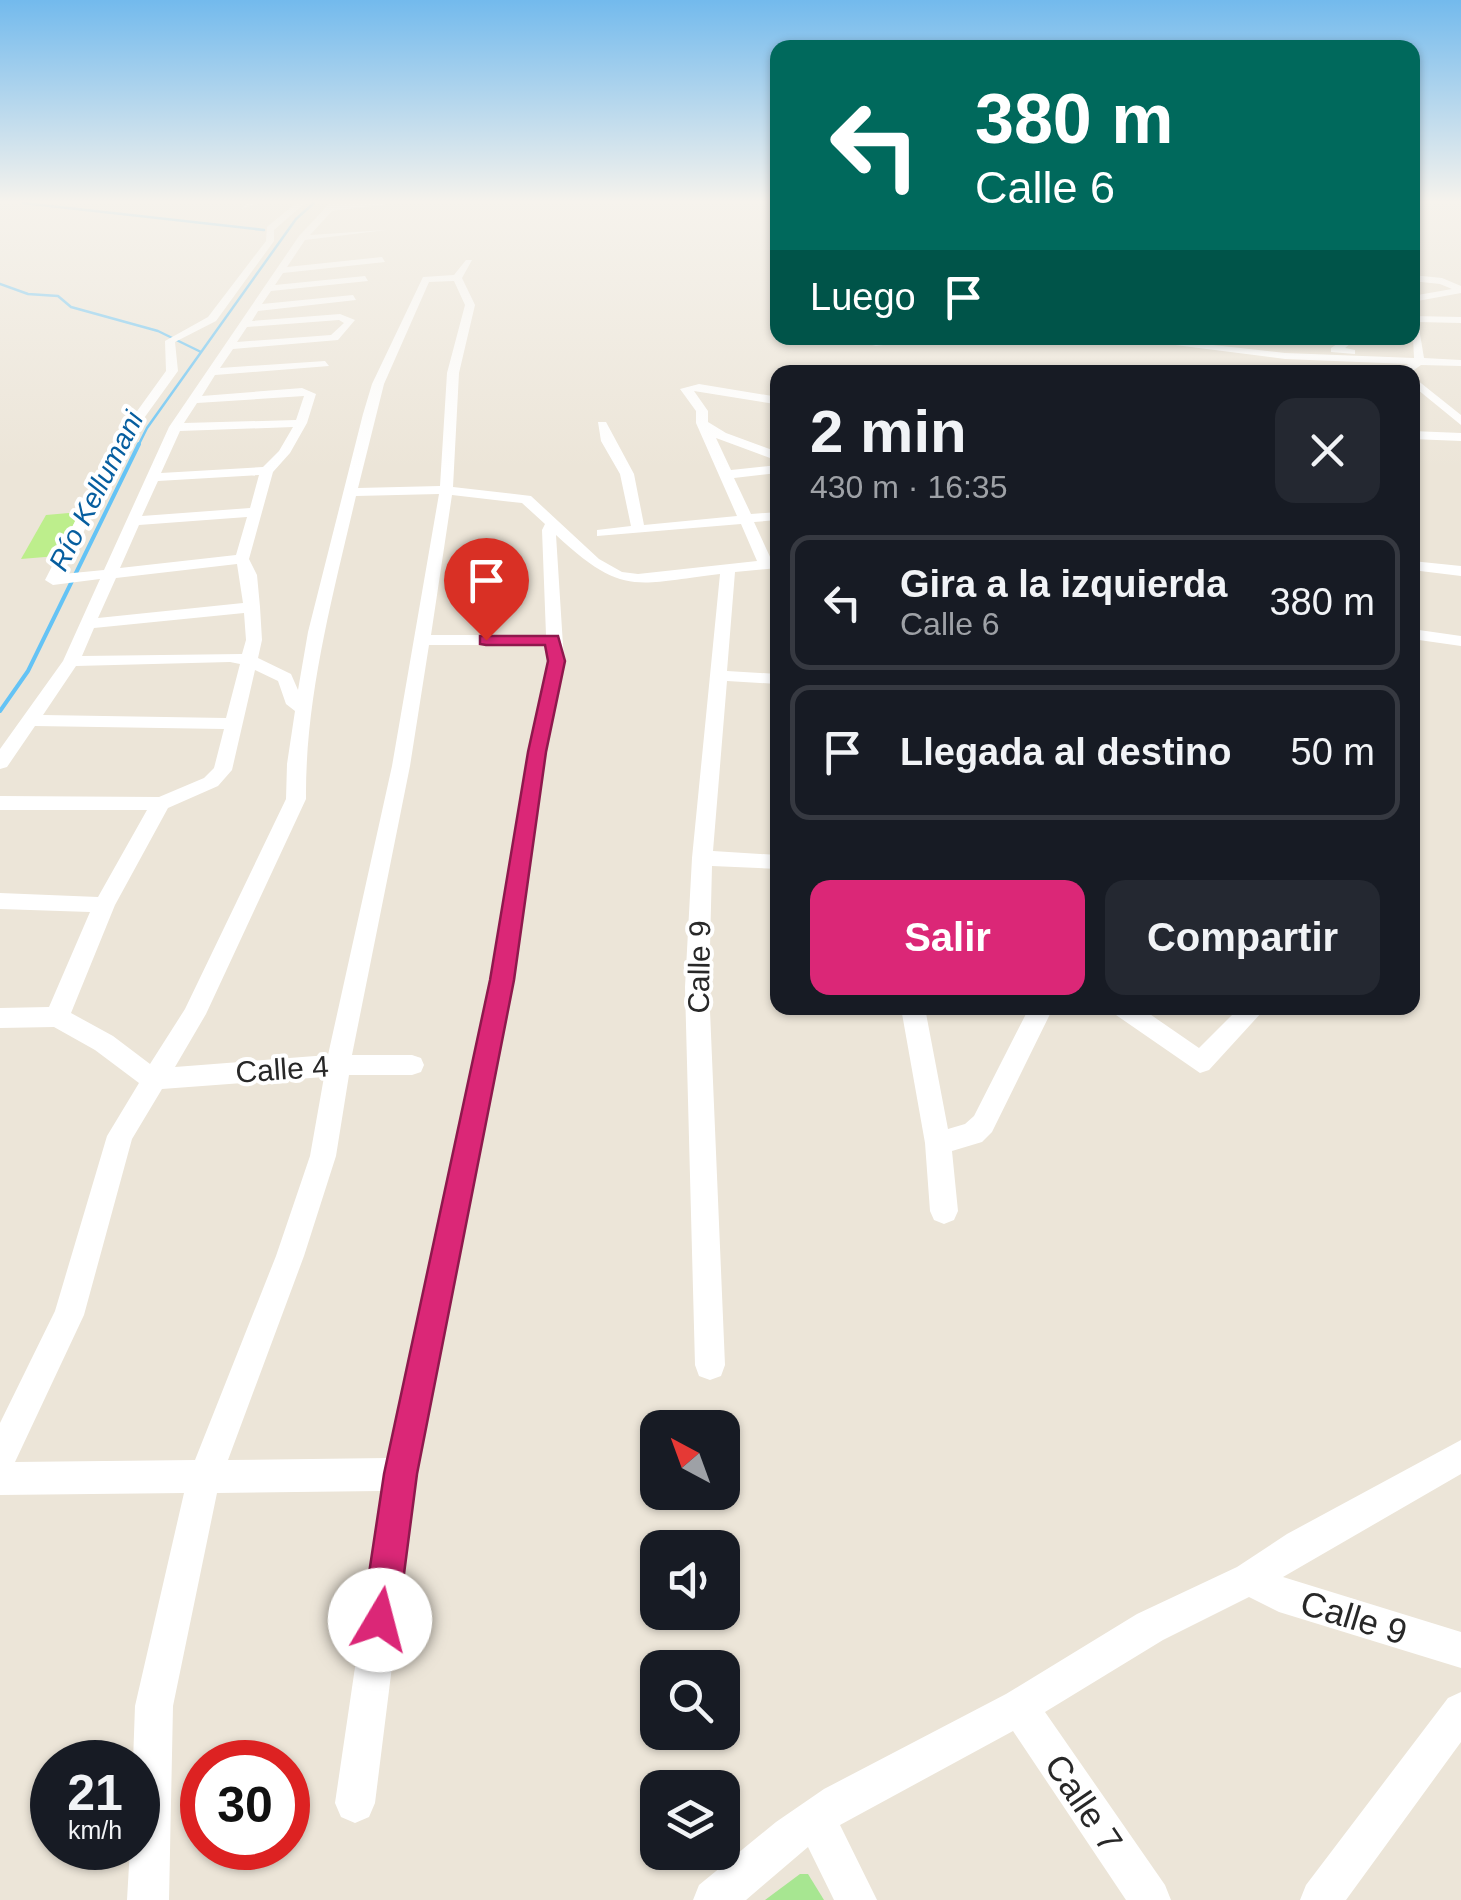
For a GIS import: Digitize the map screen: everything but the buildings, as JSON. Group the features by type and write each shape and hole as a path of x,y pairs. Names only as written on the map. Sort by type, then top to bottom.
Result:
{"street":[{"path":"242,292 212,319 170,341 172,370 124,439 53,580 242,559"},
{"path":"0,763 71,661 176,427 257,308 257,292"},
{"path":"0,1458 69,1314 120,1136 194,1014 296,798 296,764 316,632 378,384 420,292"},
{"path":"148,1900 154,1706 204,1479 290,1256 323,1156 338,1065 401,766 446,490 452,372 470,305 467,292"},
{"path":"1420,298 1452,292"},
{"path":"257,308 352,298"},
{"path":"232,346 334,338 351,322 340,318 247,324"},
{"path":"1420,319 1461,320"},
{"path":"1187,345 1285,356 1419,359"},
{"path":"1342,345 1335,350 1461,363"},
{"path":"1417,345 1419,359"},
{"path":"1412,365 1419,359"},
{"path":"214,372 326,364"},
{"path":"1420,377 1461,374"},
{"path":"1420,384 1461,421"},
{"path":"770,399 687,387 702,411 702,423 744,520 770,561"},
{"path":"0,802 161,804 210,782 223,770 254,640 249,575 242,559 266,471 284,453 301,423 308,392 194,400"},
{"path":"176,427 301,423"},
{"path":"702,423 722,436 770,454"},
{"path":"602,425 627,474 638,528"},
{"path":"1420,435 1461,436"},
{"path":"725,475 770,470"},
{"path":"154,477 266,471"},
{"path":"353,492 446,490 526,499 594,562 618,576 638,580 770,564"},
{"path":"135,521 255,512"},
{"path":"602,532 770,517"},
{"path":"355,1803 400,1474 502,980 537,752 556,661 552,640 552,524"},
{"path":"1420,565 1461,571"},
{"name":"Calle 9","path":"710,1365 697,987 702,858 728,570"},
{"path":"87,624 252,607"},
{"path":"1420,635 1461,641"},
{"path":"420,640 552,640"},
{"path":"71,661 249,660 286,678 295,704 305,709"},
{"path":"720,676 770,679"},
{"path":"33,720 234,724"},
{"path":"58,1017 104,905 161,804"},
{"path":"702,858 770,862"},
{"path":"0,901 104,905"},
{"path":"915,1015 938,1143 944,1210"},
{"path":"938,1143 972,1134 983,1124 1038,1015"},
{"path":"1134,1015 1200,1063 1247,1015"},
{"path":"0,1018 58,1017 104,1042 152,1079"},
{"name":"Calle 4","path":"152,1079 338,1065 412,1066"},
{"path":"714,1900 814,1819 1018,1707 1150,1627 1249,1579 1299,1546 1461,1456"},
{"path":"0,1478 204,1479 400,1474"},
{"name":"Calle 9","path":"1249,1579 1279,1594 1461,1650"},
{"name":"Calle 7","path":"1018,1707 1150,1900"},
{"path":"1320,1900 1461,1711"},
{"path":"814,1819 856,1900"}],"green space":[{"path":"80,512 57,556 21,559 46,515"},
{"path":"800,1874 808,1874 824,1900 765,1900"}],"waterway":[{"path":"21,292 58,296 71,307 158,331 201,352"},
{"name":"Río Kellumani","path":"139,444 244,292"},
{"name":"Río Kellumani","path":"0,711 28,671 139,444"}],"route":[{"path":"380,1620 400,1474 502,980 537,752 556,661 552,640 486,640"}]}
